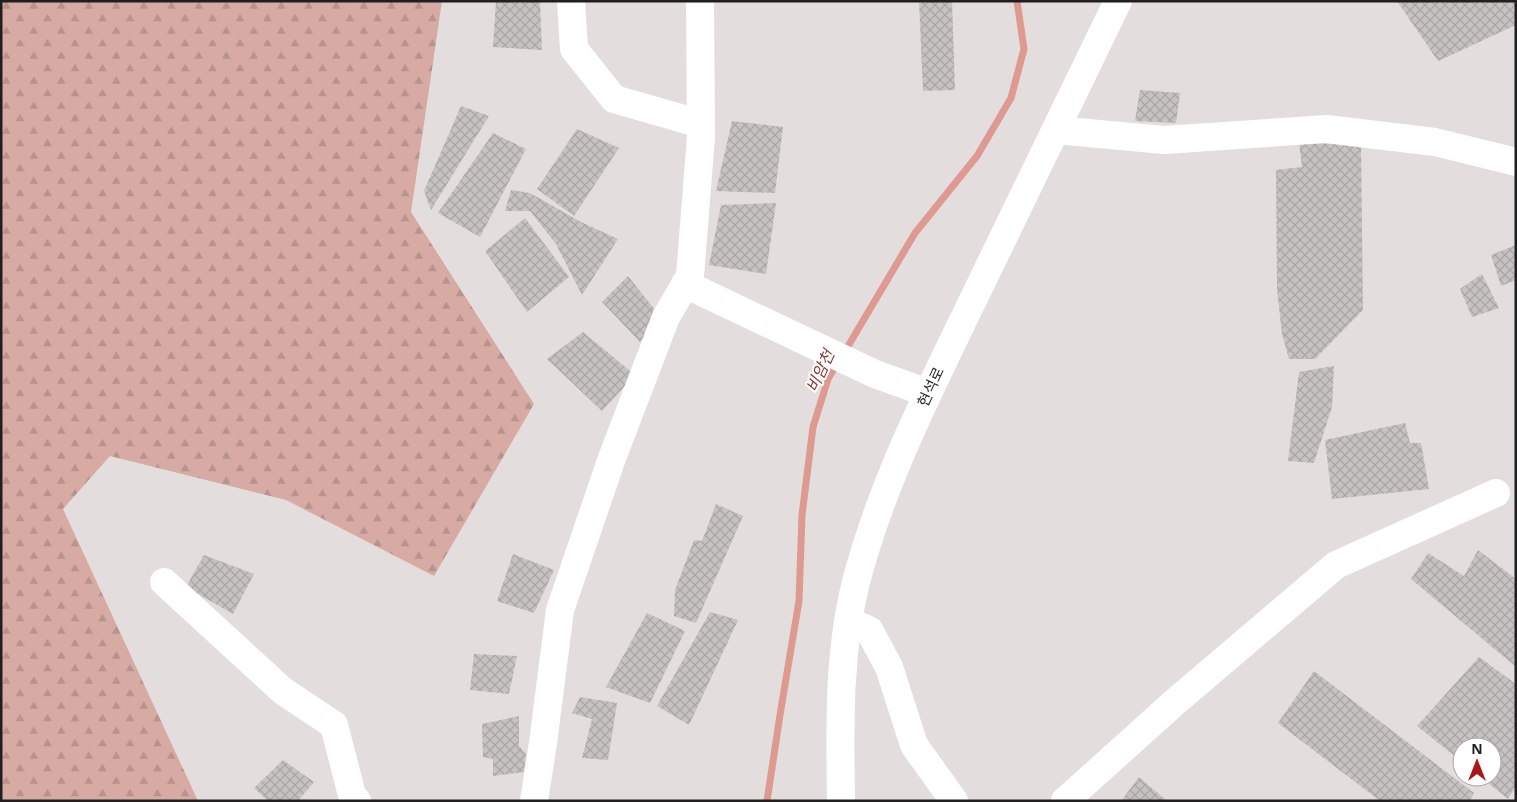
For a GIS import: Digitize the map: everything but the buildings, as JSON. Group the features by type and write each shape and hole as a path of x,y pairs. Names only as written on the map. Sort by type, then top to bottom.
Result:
{"street":[{"path":"571,1 574,49 614,99 701,124"},
{"path":"534,801 560,610 619,441 666,316 690,276 701,137 700,1"},
{"name":"현석로","path":"841,801 840,715 845,642 855,587 872,530 894,470 928,393 1118,1"},
{"path":"1056,130 1164,140 1326,129 1435,142 1516,162"},
{"path":"685,284 875,374 928,393"},
{"path":"1065,801 1175,702 1336,565 1496,493"},
{"path":"164,582 282,691 334,725 352,795 357,801"},
{"path":"849,622 869,630 889,667 914,745 954,801"}],"green space":[{"path":"1,1 442,1 411,212 534,404 434,576 286,500 110,456 63,509 198,801 1,801"}],"waterway":[{"name":"비암천","path":"844,353 915,233 977,156 1011,98 1024,49 1017,1"},
{"name":"비암천","path":"767,801 799,601 802,515 813,427 828,379 838,362"}]}
